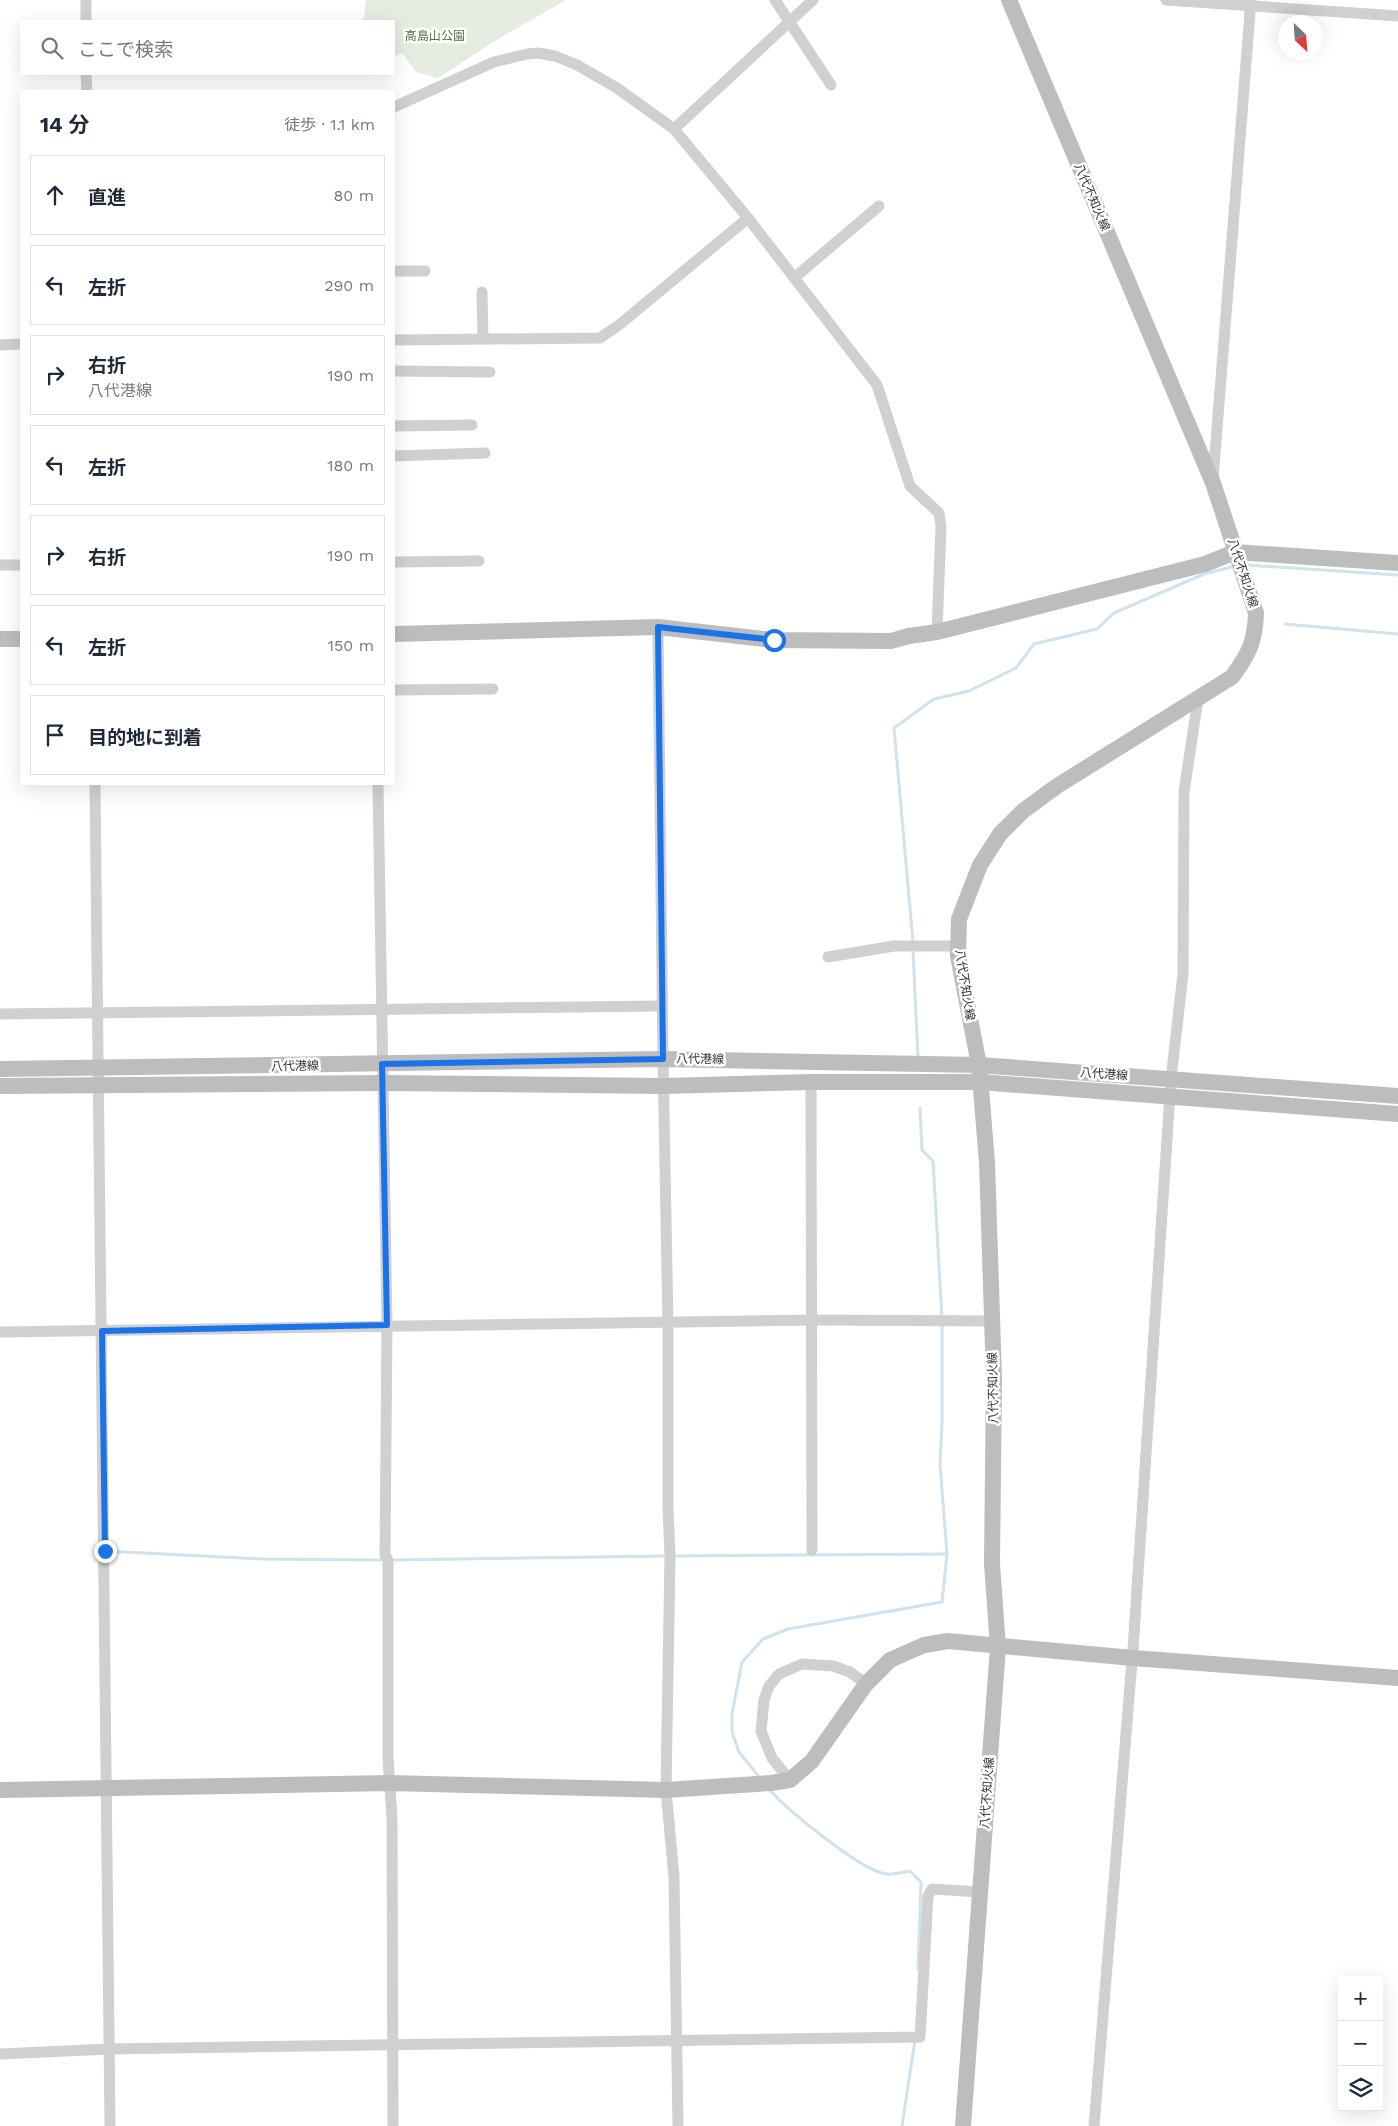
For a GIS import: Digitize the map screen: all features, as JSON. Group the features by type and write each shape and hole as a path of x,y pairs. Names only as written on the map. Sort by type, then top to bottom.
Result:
{"main road":[{"name":"八代不知火線","path":"963,2126 998,1647 992,1564 994,1378 987,1162 979,1065 958,956 959,919 980,865 1000,834 1023,810 1057,786 1232,676 1246,658 1255,636 1256,613 1213,484 1009,0"},
{"path":"395,634 658,627 774,640 891,641 937,632 1237,557 1398,563"},
{"path":"0,638 20,638"},
{"name":"八代港線","path":"0,1070 663,1059 979,1065 1398,1096"},
{"name":"八代港線","path":"0,1086 383,1083 664,1086 810,1082 980,1082 1398,1114"},
{"path":"0,1790 388,1783 666,1790 781,1781 812,1761 866,1684 890,1660 924,1645 948,1641 998,1647 1398,1678"}],"street":[{"path":"86,0 86,20"},
{"path":"776,0 831,85"},
{"path":"674,129 813,0"},
{"path":"1166,0 1251,3 1398,16"},
{"path":"1213,484 1251,3"},
{"path":"395,106 494,62 538,53 556,56 577,64 617,88 674,129 748,218 877,385 910,486 939,513 941,526 937,632"},
{"path":"86,75 86,90"},
{"path":"794,278 879,206"},
{"path":"395,340 600,338 619,325 748,218"},
{"path":"395,271 425,271"},
{"path":"482,292 484,339"},
{"path":"0,345 20,344"},
{"path":"395,371 490,372"},
{"path":"395,426 472,425"},
{"path":"395,456 486,453"},
{"path":"395,562 479,560"},
{"path":"0,565 20,565"},
{"path":"658,627 670,1556 666,1790 674,1877 678,2126"},
{"path":"395,690 493,689"},
{"path":"1094,2126 1133,1658 1171,1079 1183,974 1184,792 1198,699"},
{"path":"95,785 108,1789 110,2126"},
{"path":"378,785 387,1325 385,1555 388,1560 388,1783 392,1817 393,2126"},
{"path":"828,957 894,946 958,946"},
{"path":"0,1014 662,1006"},
{"path":"810,1082 812,1550"},
{"path":"0,1332 387,1325 668,1324 812,1320 991,1321"},
{"path":"781,1781 761,1731 764,1700 769,1686 780,1674 802,1664 832,1666 850,1672 866,1684"},
{"path":"0,2054 109,2049 920,2037 928,1896 932,1890 980,1892"}],"green space":[{"name":"高島山公園","path":"366,0 566,0 498,39 438,78 416,72 402,53 395,56 395,20 362,20"}],"waterway":[{"path":"1246,565 1398,575"},
{"path":"913,942 894,728 934,699 969,691 1016,668 1034,644 1097,629 1114,613 1204,574 1235,566"},
{"path":"1285,624 1398,634"},
{"path":"913,951 918,1057"},
{"path":"920,1108 922,1150 933,1161 942,1318"},
{"path":"760,1778 739,1752 732,1732 732,1714 742,1662 763,1639 788,1629 942,1602 947,1554 940,1464 942,1324"},
{"path":"105,1551 262,1559 384,1560"},
{"path":"673,1556 947,1554"},
{"path":"390,1560 666,1556"},
{"path":"769,1789 807,1824 861,1863 876,1871 887,1874 910,1871 921,1882 918,1969"},
{"path":"902,2126 915,2040"}],"route":[{"path":"105,1551 102,1331 387,1325 382,1064 663,1059 658,627 774,640"}]}
